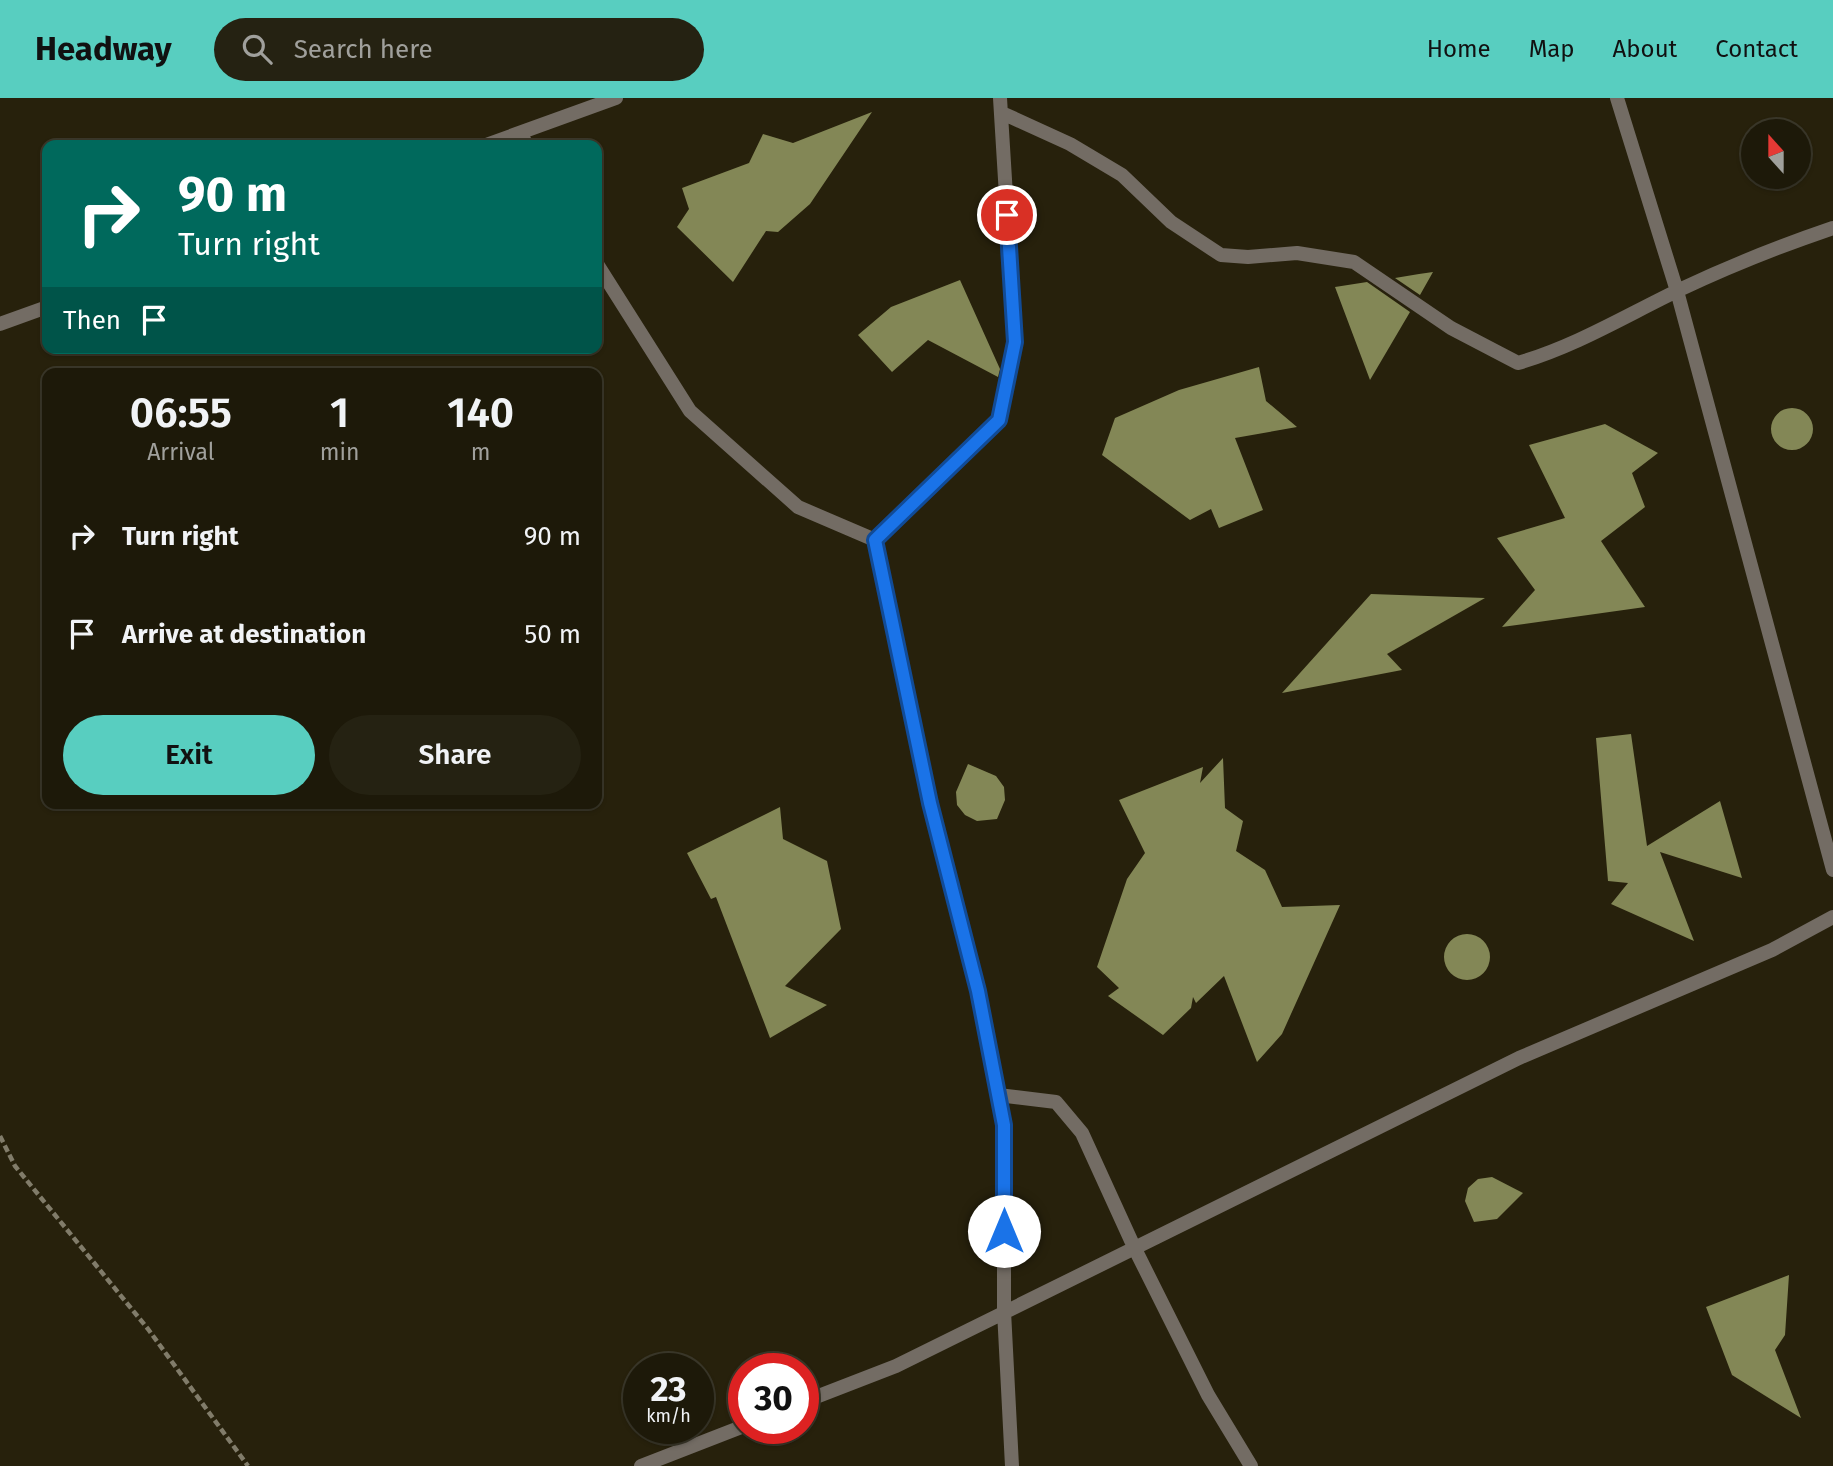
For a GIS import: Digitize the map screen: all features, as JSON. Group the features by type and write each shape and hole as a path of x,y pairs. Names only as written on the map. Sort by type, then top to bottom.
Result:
{"street":[{"path":"523,139 616,98"},
{"path":"1617,98 1677,291 1833,870"},
{"path":"1001,105 1122,175 1171,222 1221,255 1248,257 1297,253 1354,262 1451,328 1518,363 1567,348 1677,291 1770,249 1833,228"},
{"path":"875,540 999,420 1015,342 1001,105"},
{"path":"602,272 690,411 798,507 875,540"},
{"path":"0,324 42,309"},
{"path":"875,540 930,803 978,991 1004,1125 1004,1311 1012,1466"},
{"path":"819,1396 896,1366 1519,1058 1772,950 1833,917"},
{"path":"998,1095 1056,1102 1082,1133 1133,1247 1208,1395 1251,1466"},
{"path":"641,1466 728,1432"}],"path":[{"path":"0,1136 15,1166 148,1329 248,1466"}],"building":[{"path":"872,112 810,204 778,232 766,231 733,282 677,227 689,209 682,188 749,163 763,134 793,143"},
{"path":"1433,272 1420,295 1395,278 1419,274"},
{"path":"960,280 1000,369 998,377 928,340 892,372 858,335 891,307"},
{"path":"1367,282 1410,312 1370,380 1335,287"},
{"path":"1259,367 1266,401 1297,427 1235,438 1263,510 1219,528 1211,509 1190,520 1102,455 1115,418 1179,390"},
{"path":"1792,408 1807,414 1813,429 1807,444 1792,450 1777,444 1771,429 1777,414"},
{"path":"1605,424 1658,453 1632,473 1645,507 1601,541 1645,607 1502,627 1535,590 1497,538 1565,518 1529,445"},
{"path":"1371,594 1485,598 1387,654 1402,670 1282,693"},
{"path":"1631,734 1647,846 1720,801 1742,878 1660,852 1694,941 1611,904 1628,883 1608,881 1596,738"},
{"path":"1223,758 1225,808 1243,821 1236,851 1265,870 1282,907 1340,905 1282,1034 1257,1062 1224,976 1196,1003 1193,997 1191,1008 1163,1035 1108,996 1119,988 1097,967 1127,879 1145,853 1119,800 1203,767 1200,783"},
{"path":"968,764 996,776 1004,787 1005,800 997,819 977,821 965,815 957,805 956,792"},
{"path":"780,807 783,839 827,861 841,929 785,986 827,1005 770,1038 716,897 711,899 687,853"},
{"path":"1467,934 1483,941 1490,957 1483,973 1467,980 1451,973 1444,957 1451,941"},
{"path":"1492,1177 1523,1193 1497,1219 1474,1222 1465,1201 1468,1188 1478,1179"},
{"path":"1789,1275 1785,1335 1775,1350 1801,1418 1732,1375 1706,1307"}],"route":[{"path":"1004,1231 1004,1125 978,991 930,803 875,540 999,420 1015,342 1007,215"}]}
